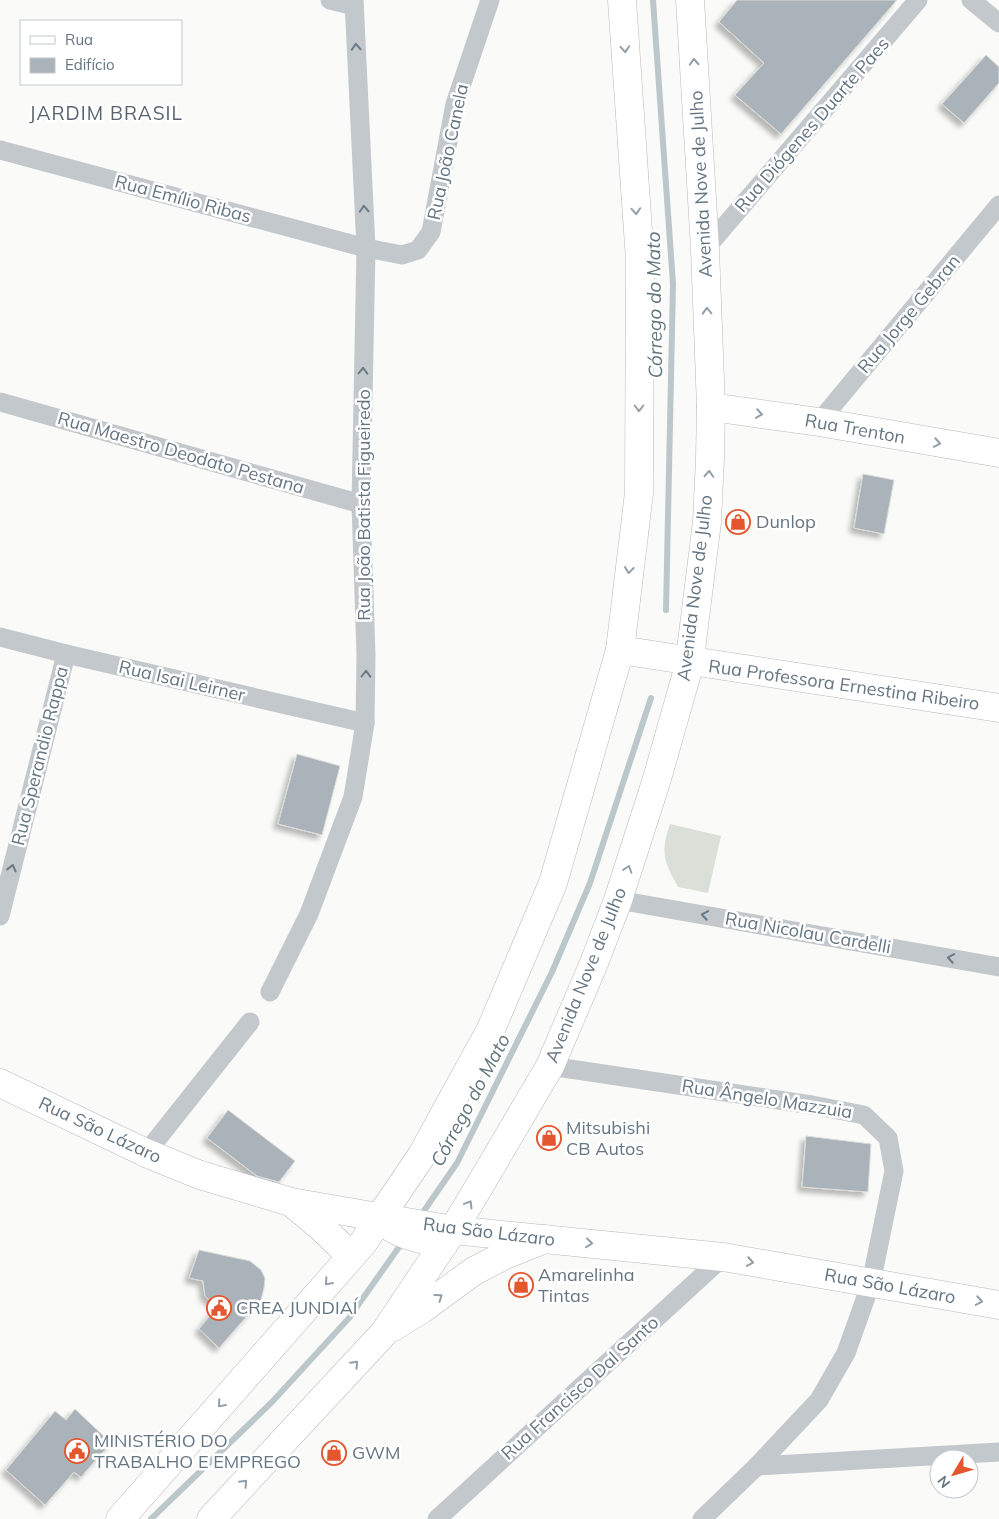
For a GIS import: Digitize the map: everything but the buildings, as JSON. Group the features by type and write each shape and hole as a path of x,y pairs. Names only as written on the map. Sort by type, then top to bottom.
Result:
{"main road":[{"path":"120,1519 351,1256 388,1221 491,1028 553,883 630,651 639,493 640,260 622,0"},
{"name":"Avenida Nove de Julho","path":"211,1519 384,1333 439,1235 550,1066 594,963 618,900 656,782 682,660 707,522 710,458 711,407 705,249 690,0"},
{"name":"Rua Trenton","path":"711,407 819,422 999,454"},
{"name":"Rua Professora Ernestina Ribeiro","path":"630,651 999,708"},
{"name":"Rua São Lázaro","path":"0,1083 146,1153 200,1175 291,1202 388,1221"},
{"path":"291,1202 321,1226 351,1256"},
{"path":"388,1221 439,1235"},
{"name":"Rua São Lázaro","path":"439,1235 545,1239 723,1257 999,1305"},
{"path":"384,1333 422,1309 474,1271 505,1254 545,1239"}],"street":[{"path":"330,0 354,3"},
{"name":"Rua João Canela","path":"366,248 402,255 418,250 431,232 455,104 490,0"},
{"name":"Rua Diógenes Duarte Paes","path":"705,249 918,0"},
{"path":"971,0 999,24"},
{"name":"Rua João Batista Figueiredo","path":"270,992 309,914 348,814 353,797 365,722 366,655 361,504 366,248 354,3"},
{"name":"Rua Emílio Ribas","path":"0,150 366,248"},
{"name":"Rua Jorge Gebran","path":"819,422 999,205"},
{"name":"Rua Maestro Deodato Pestana","path":"0,402 361,504"},
{"name":"Rua Isai Leirner","path":"0,637 66,654 365,722"},
{"name":"Rua Sperandio Rappa","path":"0,916 66,654"},
{"name":"Rua Nicolau Cardelli","path":"618,900 999,966"},
{"path":"146,1153 250,1022"},
{"name":"Rua Ângelo Mazzuia","path":"550,1066 812,1105 864,1115 888,1138 894,1171 871,1283 846,1353 819,1400 757,1466 702,1519"},
{"name":"Rua Francisco Dal Santo","path":"437,1519 723,1257"},
{"path":"757,1466 999,1452"}],"shaded area":[{"path":"670,824 721,836 708,893 678,887 669,871 664,850"}],"waterway":[{"name":"Córrego do Mato","path":"653,0 673,284 666,610"},
{"name":"Córrego do Mato","path":"419,1218 457,1163 552,972 590,883 651,698"},
{"name":"Córrego do Mato","path":"151,1519 272,1402 349,1318 404,1240"}],"place":[{"name":"Dunlop","path":"738,522"},
{"name":"Mitsubishi CB Autos","path":"549,1138"},
{"name":"Amarelinha Tintas","path":"521,1285"},
{"name":"CREA JUNDIAÍ","path":"219,1308"},
{"name":"MINISTÉRIO DO TRABALHO E EMPREGO","path":"77,1451"},
{"name":"GWM","path":"334,1453"}],"district":[{"name":"JARDIM BRASIL","path":"106,113"}]}
